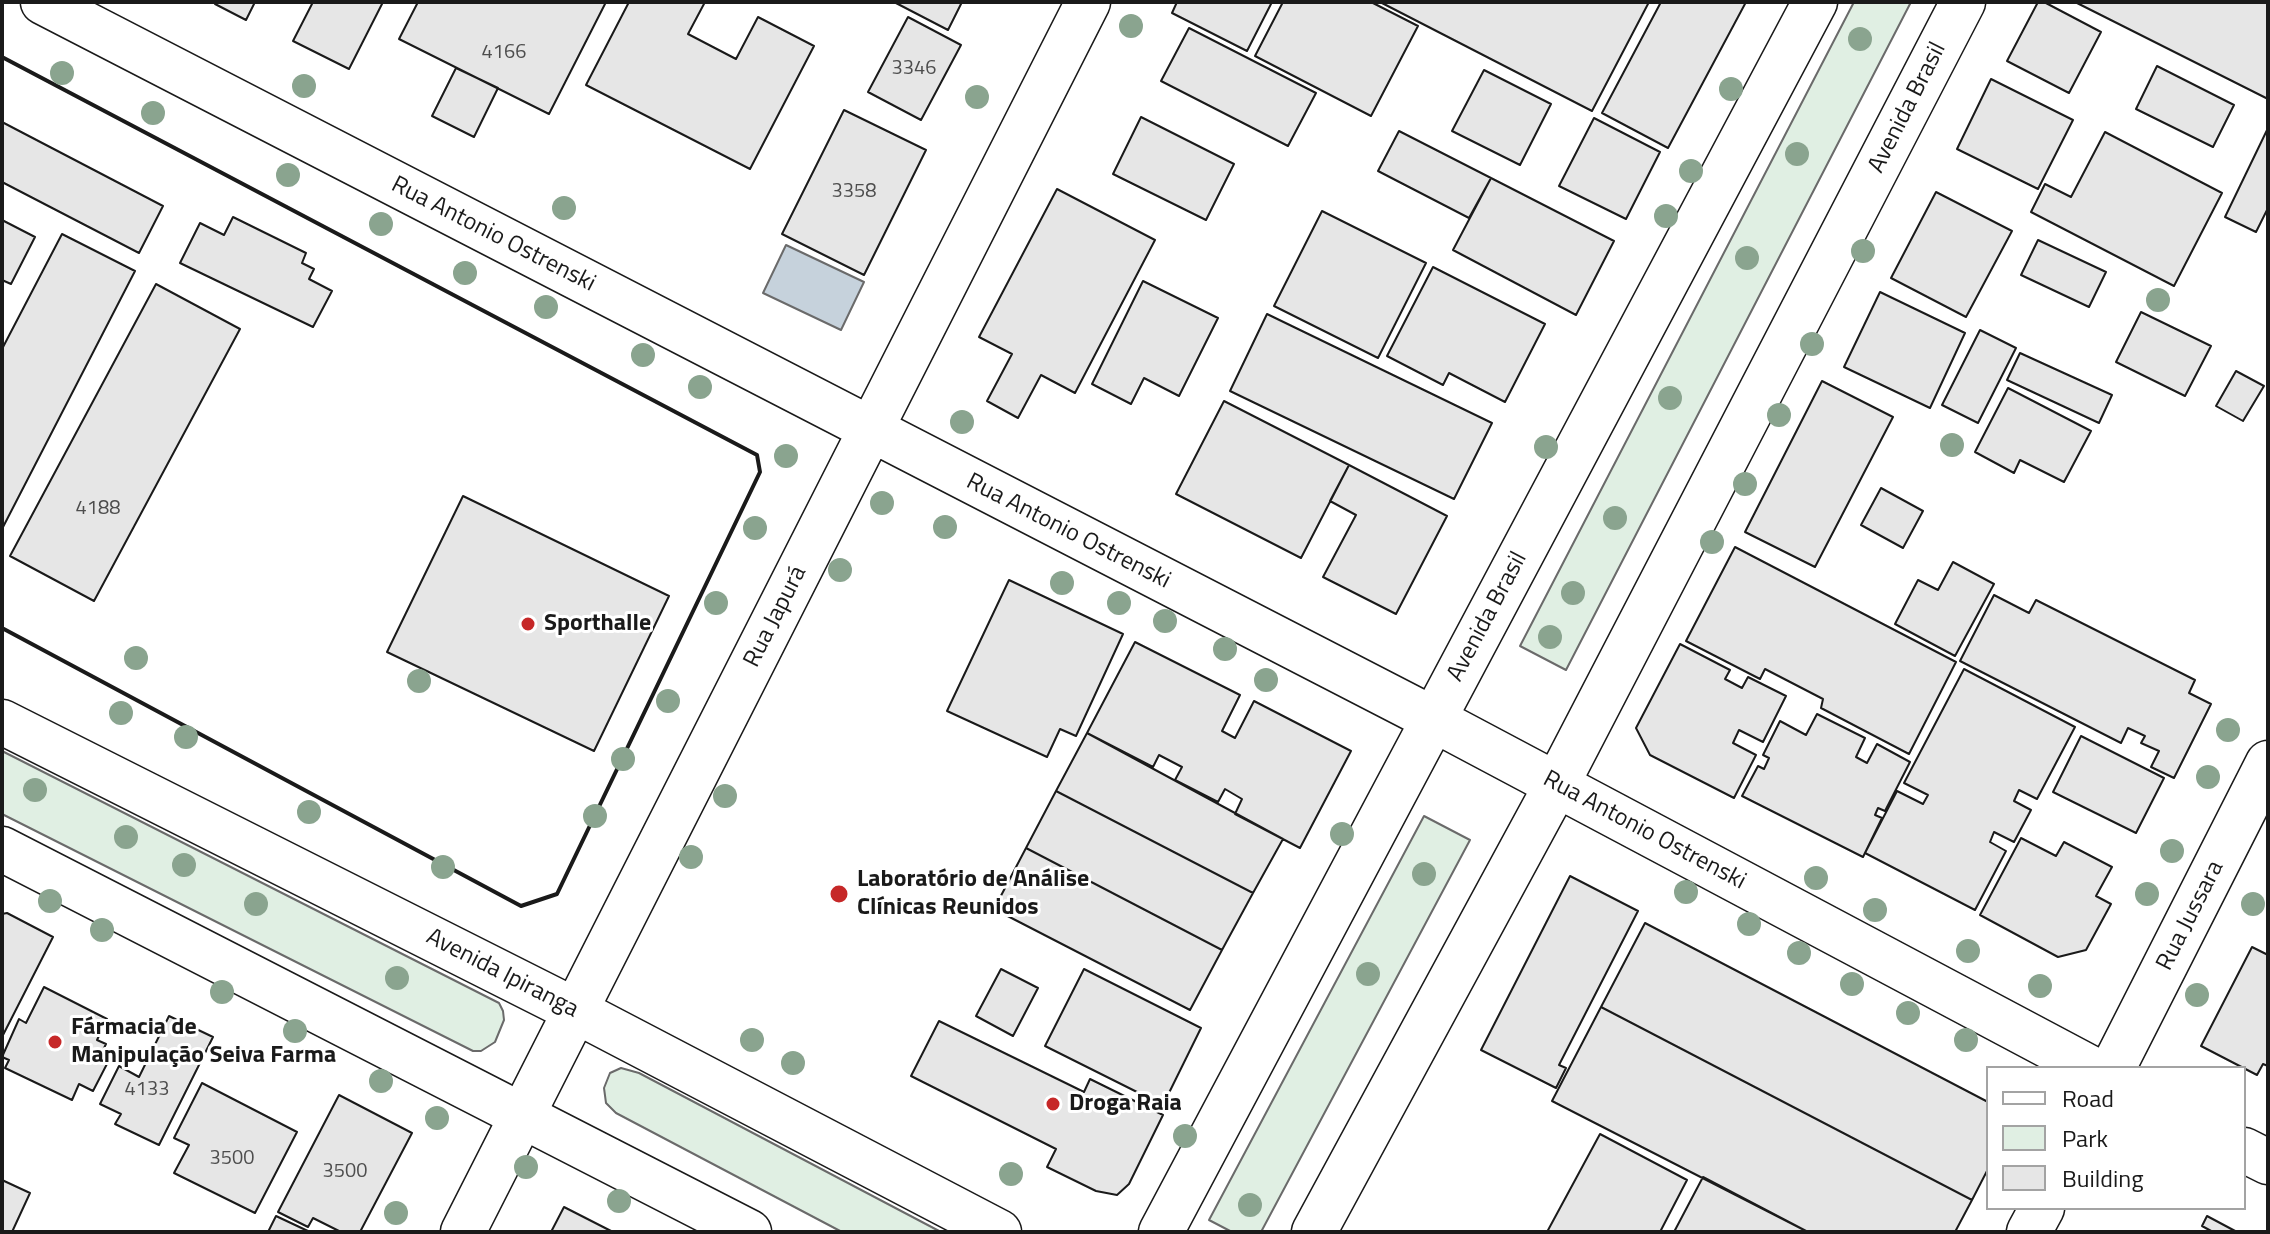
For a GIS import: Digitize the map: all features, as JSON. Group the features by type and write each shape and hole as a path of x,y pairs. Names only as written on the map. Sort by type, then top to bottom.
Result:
{"street":[{"name":"Rua Antonio Ostrenski","path":"43,2 1433,719 2086,1066"},
{"name":"Rua Japurá","path":"463,1232 1088,2"},
{"name":"Avenida Brasil","path":"1161,1232 1815,2"},
{"name":"Avenida Brasil","path":"1314,1232 1557,784 1963,2"},
{"name":"Avenida Ipiranga","path":"2,722 576,1011 999,1232"},
{"name":"Rua Jussara","path":"2114,1066 2268,763"},
{"path":"2,849 749,1232"},
{"path":"2246,1151 2268,1162"},
{"path":"2029,1232 2041,1210"}],"green space":[{"path":"1854,2 1911,2 1566,670 1520,646"},
{"path":"2,751 499,1003 504,1020 495,1042 481,1051 473,1051 2,814"},
{"path":"1424,816 1470,840 1261,1232 1232,1232 1209,1220"},
{"path":"621,1068 639,1073 941,1232 842,1232 616,1113 606,1103 604,1088 610,1073"}],"shaded area":[{"path":"786,245 864,282 841,330 763,293"}],"building":[{"path":"216,2 255,2 246,20"},
{"path":"313,2 383,2 349,69 293,41"},
{"path":"418,2 606,2 549,114 399,39"},
{"path":"629,2 705,2 688,34 736,59 758,17 814,46 750,169 586,85"},
{"path":"894,2 962,2 948,30"},
{"path":"1177,2 1272,2 1247,51 1172,13"},
{"path":"1283,2 1371,2 1418,26 1371,116 1255,56"},
{"path":"1380,2 1649,2 1592,111"},
{"path":"1661,2 1746,2 1668,148 1602,113"},
{"path":"2038,2 2044,2 2101,32 2069,93 2007,61"},
{"path":"2075,2 2268,2 2268,99"},
{"path":"908,17 961,45 921,120 868,92"},
{"path":"1189,28 1316,93 1288,146 1161,81"},
{"path":"2157,66 2234,105 2213,147 2136,109"},
{"path":"456,68 498,88 474,137 432,116"},
{"path":"1484,70 1551,104 1520,165 1452,131"},
{"path":"1991,79 2073,120 2038,189 1957,149"},
{"path":"844,110 926,150 864,275 782,234"},
{"path":"1141,117 1234,164 1206,220 1113,174"},
{"path":"1594,118 1660,152 1626,219 1559,186"},
{"path":"2,122 163,206 139,253 2,182"},
{"path":"2268,128 2268,208 2256,232 2225,217"},
{"path":"1399,131 1491,178 1469,218 1378,171"},
{"path":"2105,132 2222,193 2174,286 2031,212 2045,184 2071,197"},
{"path":"1491,178 1614,241 1576,315 1453,250"},
{"path":"1057,189 1155,240 1075,393 1041,375 1018,418 987,401 1012,354 979,337"},
{"path":"1936,192 2012,231 1966,317 1891,278"},
{"path":"1322,211 1426,263 1378,358 1274,306"},
{"path":"233,217 306,253 302,263 314,269 309,279 332,291 313,327 180,263 200,223 224,235"},
{"path":"2,220 35,237 11,284 2,280"},
{"path":"62,234 135,271 2,529 2,349"},
{"path":"2038,240 2106,272 2089,307 2021,275"},
{"path":"1433,267 1545,324 1505,402 1449,373 1443,385 1387,356"},
{"path":"1143,281 1218,318 1179,396 1144,378 1131,404 1092,384"},
{"path":"156,284 240,329 94,601 10,556"},
{"path":"1880,292 1965,333 1930,408 1844,367"},
{"path":"2141,312 2211,346 2185,396 2116,362"},
{"path":"1267,314 1492,423 1454,499 1230,391"},
{"path":"1980,330 2016,348 1978,423 1942,405"},
{"path":"2020,353 2112,395 2099,423 2007,380"},
{"path":"2236,371 2264,386 2243,421 2216,406"},
{"path":"1822,381 1893,417 1815,567 1745,532"},
{"path":"2008,388 2091,431 2064,482 2020,460 2014,473 1975,452"},
{"path":"1224,401 1349,465 1301,558 1176,494"},
{"path":"1349,465 1447,516 1396,614 1323,577 1356,515 1330,501"},
{"path":"1881,488 1923,511 1903,548 1861,525"},
{"name":"Sporthalle","path":"463,496 669,596 594,751 387,652"},
{"path":"1735,547 1956,662 1909,754 1821,708 1823,699 1765,669 1760,679 1686,641"},
{"path":"1953,562 1994,584 1955,656 1895,624 1918,580 1938,590"},
{"path":"1009,580 1123,634 1076,736 1060,729 1047,757 947,711"},
{"path":"1994,595 2029,613 2036,600 2195,680 2189,693 2211,704 2174,778 2151,767 2159,751 2141,743 2145,736 2128,728 2121,743 1960,661"},
{"path":"1135,642 1240,695 1222,731 1235,738 1254,701 1351,751 1300,848 1235,814 1242,799 1225,789 1218,802 1175,780 1182,767 1159,755 1153,767 1087,733"},
{"path":"1680,644 1730,670 1725,679 1742,688 1748,677 1786,696 1763,742 1739,730 1733,743 1756,755 1734,798 1650,755 1636,728"},
{"path":"1964,669 2075,727 2037,799 2019,790 2014,801 2031,810 2014,842 1994,832 1990,842 2006,851 1975,910 1865,853 1897,791 1923,804 1928,795 1904,783"},
{"path":"1817,714 1865,738 1856,757 1867,763 1877,744 1910,762 1885,811 1878,808 1875,815 1882,818 1863,857 1742,796 1758,766 1764,769 1769,758 1763,755 1780,721 1806,735"},
{"path":"1087,733 1283,839 1253,893 1056,791"},
{"path":"2081,736 2164,778 2136,833 2053,792"},
{"path":"1056,791 1253,893 1222,950 1026,848"},
{"path":"2021,838 2056,856 2064,842 2112,867 2096,896 2111,904 2086,950 2058,957 1980,915"},
{"path":"1026,848 1222,950 1190,1010 994,909"},
{"path":"1570,876 1638,911 1559,1065 1566,1068 1556,1088 1481,1050"},
{"path":"7,913 53,937 2,1037 2,914"},
{"path":"1645,923 1986,1101 1986,1173 1972,1200 1601,1007"},
{"path":"2252,947 2268,955 2268,1066 2263,1064 2257,1075 2246,1069 2246,1066 2240,1066 2201,1046"},
{"path":"1001,969 1038,988 1013,1036 976,1016"},
{"path":"1084,969 1201,1028 1163,1105 1045,1046"},
{"name":"Fármacia de Manipulação Seiva Farma","path":"44,987 107,1019 97,1040 106,1044 100,1056 109,1060 93,1091 79,1084 72,1100 5,1068 9,1060 2,1057 19,1019 26,1023"},
{"path":"1601,1007 1972,1200 1955,1232 1808,1232 1552,1101"},
{"path":"169,1016 213,1037 159,1145 115,1124 121,1114 100,1104 119,1066 139,1077"},
{"name":"Droga Raia","path":"939,1021 1084,1092 1090,1079 1163,1115 1129,1184 1117,1195 1096,1191 1047,1167 1056,1149 911,1076"},
{"path":"202,1083 297,1132 255,1213 174,1173 189,1145 174,1138"},
{"path":"339,1095 412,1133 360,1232 341,1232 313,1218 308,1227 278,1212"},
{"path":"1600,1134 1687,1180 1660,1232 1547,1232"},
{"path":"1703,1177 1808,1232 1674,1232"},
{"path":"2,1180 30,1193 12,1232 2,1232"},
{"path":"564,1207 613,1232 551,1232"},
{"path":"276,1216 310,1232 268,1232"},
{"path":"2207,1216 2237,1232 2213,1232 2202,1226"}],"wall":[{"path":"2,57 757,455 760,472 557,894 521,906 2,628"}],"place":[{"name":"Sporthalle","path":"528,624"},
{"name":"Laboratório de Análise Clínicas Reunidos","path":"839,894"},
{"name":"Fármacia de Manipulação Seiva Farma","path":"55,1042"},
{"name":"Droga Raia","path":"1053,1104"}]}
